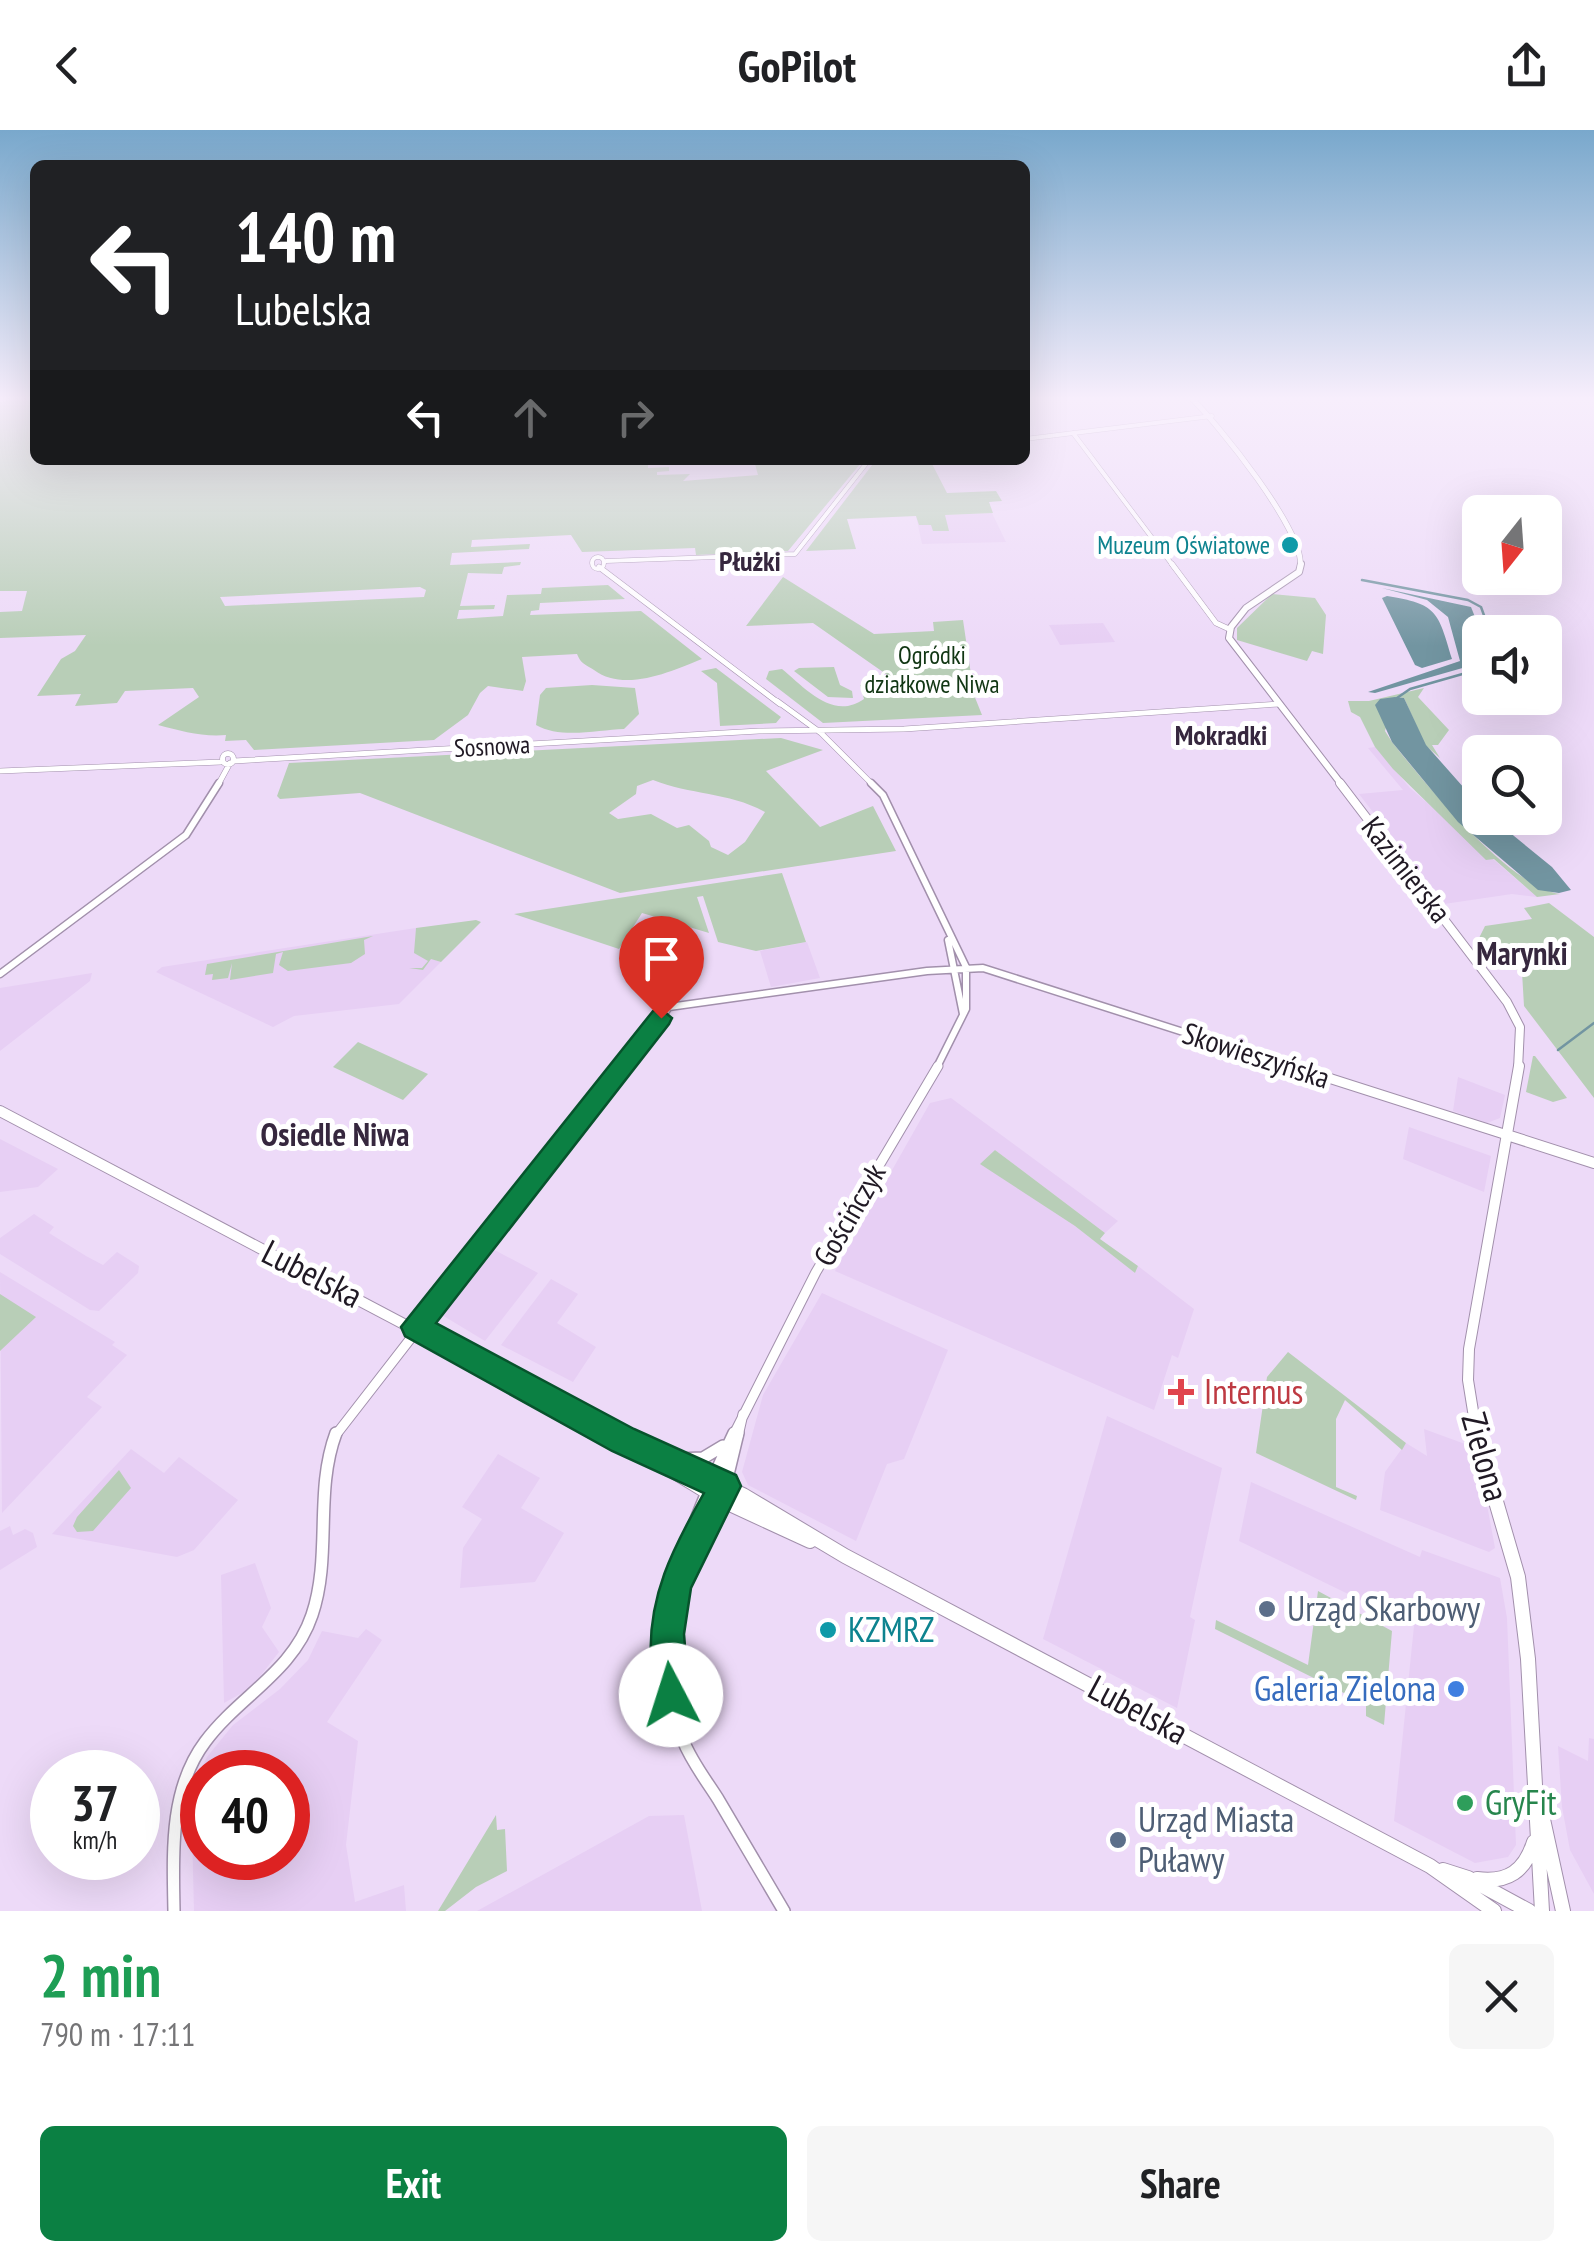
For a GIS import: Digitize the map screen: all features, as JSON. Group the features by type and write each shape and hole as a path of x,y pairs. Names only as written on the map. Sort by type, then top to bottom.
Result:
{"main road":[{"path":"1230,628 1262,596 1296,575 1303,561 1256,480"},
{"name":"Kazimierska","path":"1230,628 1230,641 1513,1011 1522,1047 1507,1135"},
{"name":"Lubelska","path":"0,1111 623,1440 716,1485"},
{"path":"1507,1135 1594,1163"},
{"name":"Zielona","path":"1507,1135 1469,1349 1466,1386 1475,1439 1517,1571 1542,1911"},
{"name":"Lubelska","path":"623,1440 668,1459 1430,1866 1494,1911"},
{"name":"Zielona","path":"1534,1779 1563,1911"},
{"path":"1468,1878 1488,1882 1516,1876 1529,1860 1536,1835"},
{"name":"Lubelska","path":"1430,1866 1468,1878 1529,1911"}],"street":[{"path":"850,480 795,554 604,564 612,576 777,700 835,746 852,765"},
{"path":"1109,480 1215,620 1230,628"},
{"path":"777,700 883,795 895,814 961,970"},
{"path":"815,731 904,730 1279,704"},
{"path":"792,730 799,720"},
{"path":"815,731 904,730"},
{"name":"Sosnowa","path":"0,771 815,731"},
{"name":"Sosnowa","path":"730,734 815,731"},
{"path":"835,746 836,738 844,732"},
{"path":"0,974 186,835 201,816 228,761"},
{"name":"Skowieszyńska","path":"415,1327 669,1008 910,974 961,970 1004,976 1507,1135"},
{"name":"Gościńczyk","path":"716,1485 770,1352 962,1018 969,1001 961,970"},
{"path":"174,1911 173,1820 184,1776 207,1738 283,1668 307,1630 321,1578 334,1436 415,1327"},
{"name":"Gościńczyk","path":"716,1485 729,1439 744,1414"},
{"path":"668,1459 711,1456 729,1439"},
{"path":"716,1485 682,1563 667,1634 674,1715 694,1762 784,1911"}],"shaded area":[{"path":"992,513 1006,542 922,544 916,516"},
{"path":"1103,623 1115,642 1060,645 1049,625"},
{"path":"1375,747 1410,788 1537,897 1512,894 1444,904 1359,794 1403,790 1368,748"},
{"path":"416,928 415,953 441,962 399,1004 294,1016 273,1027 156,972 162,967"},
{"path":"807,942 820,978 771,987 760,951"},
{"path":"92,973 90,981 0,1051 0,988"},
{"path":"1458,1077 1505,1095 1500,1118 1487,1123 1453,1111"},
{"path":"951,1098 1118,1221 1105,1233 995,1150 981,1164 1075,1226 1135,1273 1138,1266 1194,1309 1178,1358 1172,1355 1154,1410 835,1271 930,1103"},
{"path":"1409,1127 1491,1156 1484,1192 1403,1159"},
{"path":"0,1139 58,1169 38,1187 0,1192"},
{"path":"34,1214 54,1227 49,1233 86,1256 103,1265 117,1252 139,1266 138,1273 99,1311 90,1310 0,1254 0,1238"},
{"path":"489,1247 538,1273 485,1341 437,1312"},
{"path":"0,1272 115,1342 112,1345 127,1355 87,1397 102,1407 2,1513"},
{"path":"551,1279 578,1294 557,1323 596,1347 573,1382 501,1345"},
{"path":"822,1293 948,1350 904,1459 887,1464 856,1541 748,1485 742,1472 763,1395"},
{"path":"1107,1416 1222,1468 1190,1617 1195,1620 1177,1708 1043,1639"},
{"path":"1424,1429 1465,1444 1488,1510 1495,1548 1489,1552 1380,1510 1385,1472 1406,1443 1427,1456"},
{"path":"131,1449 164,1473 179,1457 238,1500 194,1550 177,1557 52,1534"},
{"path":"498,1454 540,1478 521,1508 564,1533 535,1582 460,1588 463,1548 482,1519 462,1507"},
{"path":"1251,1482 1420,1557 1422,1550 1500,1578 1507,1618 1516,1845 1508,1857 1475,1863 1394,1821 1414,1626 1239,1541"},
{"path":"10,1526 13,1535 25,1529 33,1533 37,1547 0,1570 0,1531"},
{"path":"255,1563 271,1608 262,1627 279,1652 251,1688 224,1703 221,1575"},
{"path":"366,1629 382,1640 327,1722 358,1741 346,1845 355,1902 404,1885 406,1911 194,1911 193,1880 310,1880 310,1750 213,1750 233,1725 280,1689 308,1660 322,1631 358,1638"},
{"path":"1589,1738 1594,1739 1594,1894 1570,1850 1562,1807 1558,1746 1588,1761"},
{"path":"684,1815 702,1911 477,1911 649,1816"}],"green space":[{"path":"0,480 847,480 788,551 696,555 695,548 582,552 571,535 472,540 471,547 530,544 529,549 452,553 450,565 521,562 504,567 502,574 468,573 460,606 495,605 494,609 459,610 457,619 503,616 507,595 541,594 542,588 608,585 625,599 540,603 539,610 531,611 530,615 641,611 702,659 648,678 620,680 594,670 577,654 522,657 526,681 523,691 488,686 468,715 434,740 254,750 246,740 225,741 226,735 158,725 199,697 193,688 125,691 117,703 75,706 81,694 37,696 61,659 75,651 86,635 0,638 0,612 22,611 27,591 0,591","holes":["420,587 426,590 424,597 225,606 220,597"]},
{"path":"861,480 940,480 947,493 996,491 1002,501 989,502 993,513 945,515 949,531 933,531 931,525 919,525 916,516 847,519 856,549 806,551"},
{"name":"Ogródki działkowe Niwa","path":"783,577 874,634 934,631 933,622 963,620 974,695 982,715 823,723 766,679 769,671 782,669 810,693 841,706 864,699 860,685 893,679 813,623 746,626"},
{"path":"1272,594 1315,598 1326,615 1323,654 1312,651 1307,661 1237,640 1237,628"},
{"path":"834,667 840,685 852,691 853,698 828,697 794,671 799,668"},
{"path":"716,668 781,717 776,723 720,726 717,683 701,671"},
{"path":"546,688 635,688 639,714 624,729 568,733 536,725 540,695"},
{"path":"1424,688 1418,697 1449,730 1438,745 1432,745 1440,758 1425,745 1404,698 1395,697 1385,731 1392,742 1462,823 1462,835 1474,835 1516,873 1560,894 1537,897 1494,859 1486,860 1393,769 1375,747 1360,717 1351,712 1348,701 1369,701"},
{"path":"781,738 823,750 766,771 820,827 873,806 896,851 620,893 360,793 280,799 277,796 289,763","holes":["653,780 738,801 765,812 745,842 728,855 711,847 689,825 677,828 651,814 618,819 609,813 636,794 637,786"]},
{"path":"782,873 806,942 756,951 718,942 703,896 697,897 709,933 642,913 619,949 514,914"},
{"path":"1549,903 1594,937 1594,1098 1524,1006 1522,972 1492,960 1478,940 1485,926 1532,919 1524,908"},
{"path":"481,922 441,962 431,959 423,970 409,968 422,968 428,961 414,953 416,928"},
{"path":"373,936 364,940 365,954 351,963 288,971 279,965 283,952 276,954 273,973 230,980 232,963 228,978 212,980 213,974 205,975 207,964"},
{"path":"358,1042 428,1074 403,1100 333,1067"},
{"path":"1533,1056 1567,1098 1553,1102 1526,1092"},
{"path":"995,1150 1105,1233 1100,1239 1138,1266 1135,1273 1075,1226 980,1164"},
{"path":"0,1294 36,1317 0,1351"},
{"path":"1288,1352 1406,1443 1402,1450 1345,1400 1336,1419 1336,1487 1357,1496 1356,1500 1256,1453 1267,1377"},
{"path":"119,1470 131,1488 93,1531 77,1532 73,1526 77,1517"},
{"path":"1318,1591 1392,1631 1384,1725 1366,1716 1366,1704 1215,1629 1216,1620 1308,1665"},
{"path":"496,1815 497,1830 505,1829 507,1871 476,1887 445,1911 438,1911"}],"water":[{"path":"1382,588 1471,607 1474,615 1462,615 1462,668 1368,692 1460,661 1448,617 1427,600"},
{"path":"1382,598 1416,602 1433,612 1452,659 1422,668 1415,665"},
{"path":"1404,698 1426,745 1462,786 1462,825 1392,742 1375,705 1380,699"},
{"path":"1473,835 1513,835 1552,867 1571,890 1538,890"}],"waterway":[{"path":"1362,580 1468,600 1481,607 1484,615"},
{"path":"1397,698 1410,689 1462,674"},
{"path":"1558,1050 1594,1023"}],"place":[{"name":"Muzeum Oświatowe","path":"1290,545"},
{"name":"Internus","path":"1181,1392"},
{"name":"Urząd Skarbowy","path":"1267,1609"},
{"name":"KZMRZ","path":"828,1630"},
{"name":"Galeria Zielona","path":"1456,1689"},
{"name":"GryFit","path":"1465,1803"},
{"name":"Urząd Miasta Puławy","path":"1118,1840"}],"district":[{"name":"Płużki","path":"750,561"},
{"name":"Mokradki","path":"1221,735"},
{"name":"Marynki","path":"1522,954"},
{"name":"Osiedle Niwa","path":"335,1135"}],"route":[{"path":"661,1018 415,1327 623,1440 725,1486 712,1516 682,1563 674,1588 666,1653 671,1695"}]}
